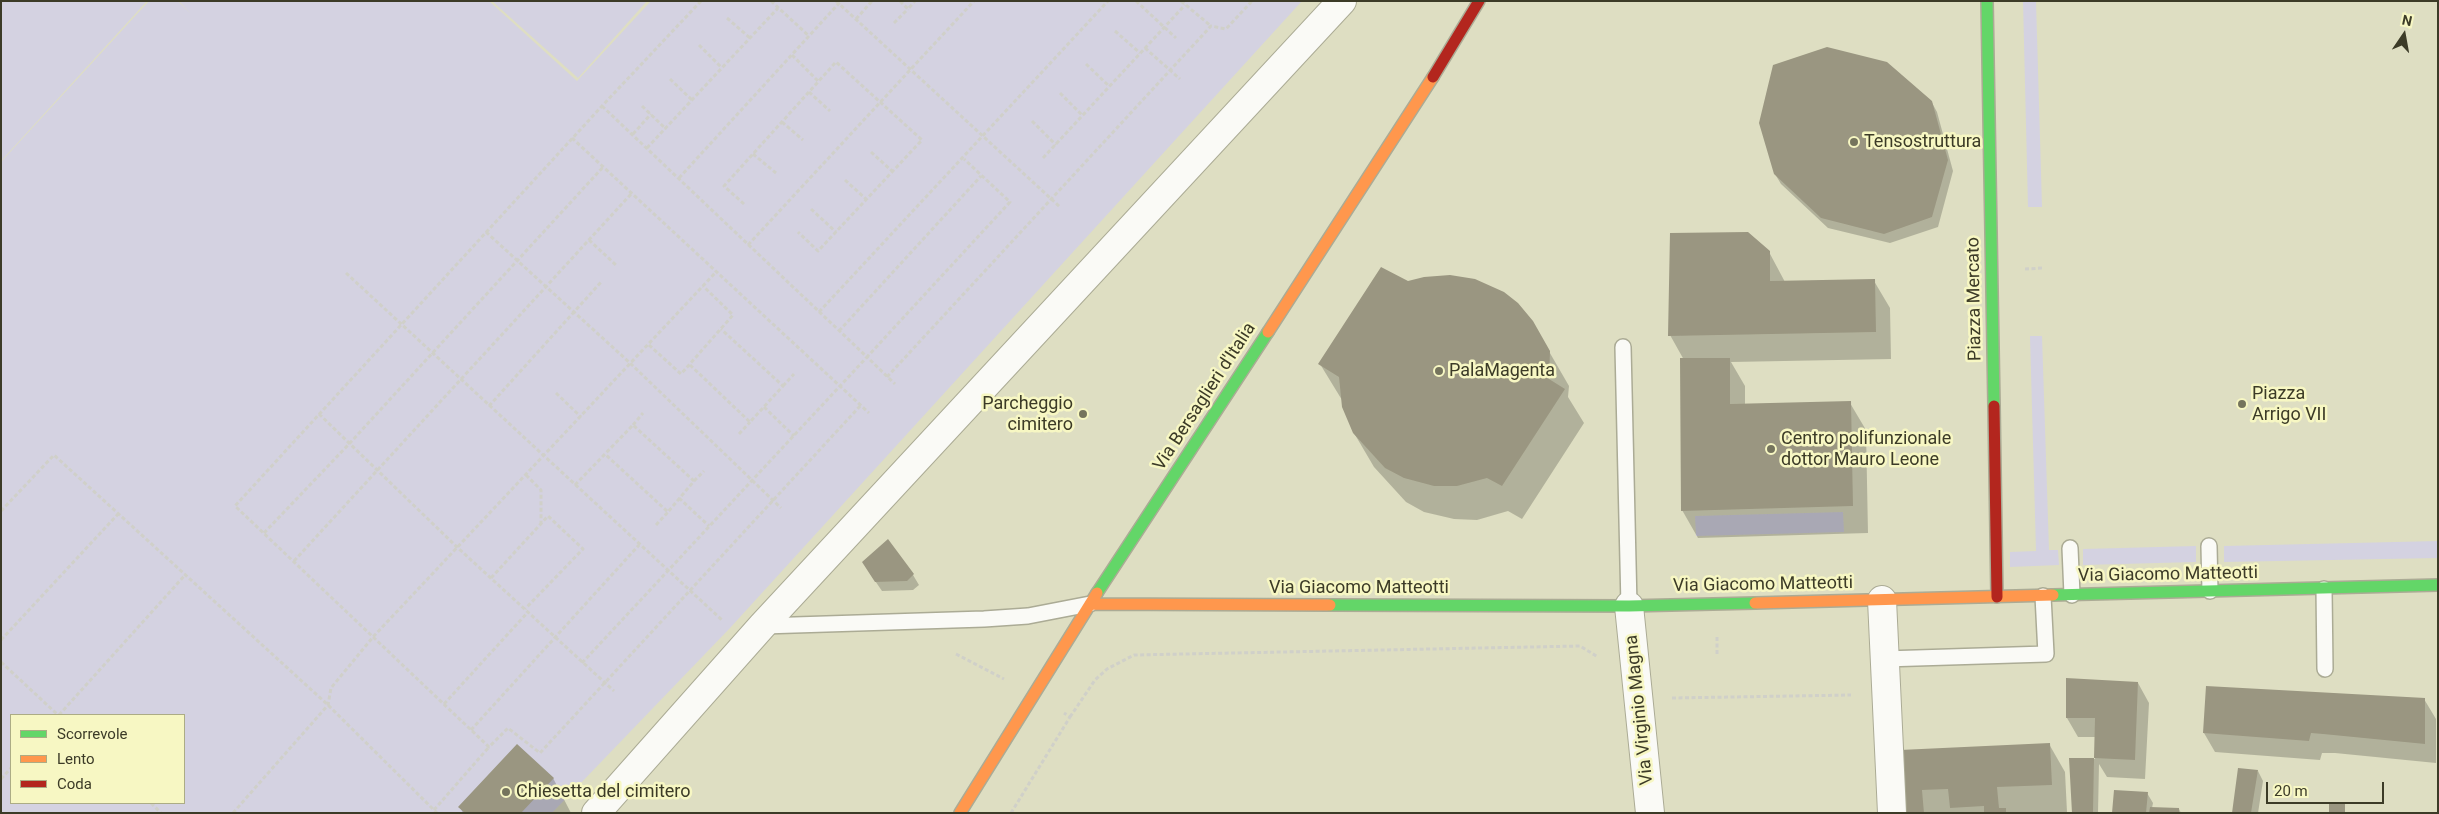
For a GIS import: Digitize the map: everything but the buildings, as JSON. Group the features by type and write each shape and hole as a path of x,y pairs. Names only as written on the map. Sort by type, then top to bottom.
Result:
{"street":[{"path":"596,813 762,626 1342,1"},
{"name":"Piazza Mercato","path":"1987,1 1997,597"},
{"name":"Via Bersaglieri d'Italia","path":"960,813 1090,604 1411,112 1475,3"},
{"name":"Via Giacomo Matteotti","path":"1090,604 1629,606 2438,585"},
{"path":"1882,600 1892,813"},
{"name":"Via Virginio Magna","path":"1629,606 1650,813"}],"lane":[{"path":"1623,348 1629,606"},
{"path":"2209,546 2210,591"},
{"path":"2070,548 2072,595"},
{"path":"2324,589 2324,669"},
{"path":"1884,659 2046,654 2043,596"},
{"path":"762,626 984,619 1028,616 1090,604"}],"path":[{"path":"489,747 235,506 572,138 701,1"},
{"path":"771,1 809,36"},
{"path":"856,19 872,1"},
{"path":"900,1 908,9"},
{"path":"894,23 915,1"},
{"path":"748,245 974,1"},
{"path":"819,312 984,137 1108,1"},
{"path":"1136,1 1176,38"},
{"path":"1181,1 1211,26 1226,29 1252,1"},
{"path":"679,178 839,2 1060,207"},
{"path":"1043,158 1185,5"},
{"path":"647,148 778,8"},
{"path":"727,18 750,38"},
{"path":"888,377 1211,26"},
{"path":"1115,31 1140,53"},
{"path":"699,45 722,68"},
{"path":"1146,48 1180,79"},
{"path":"792,55 819,82"},
{"path":"744,204 724,186 836,62 922,140 818,251 798,232"},
{"path":"1086,64 1110,86"},
{"path":"670,79 692,100"},
{"path":"809,92 830,111"},
{"path":"1060,93 1083,116"},
{"path":"602,106 895,384"},
{"path":"642,106 666,129"},
{"path":"633,134 651,114"},
{"path":"782,122 803,140"},
{"path":"1032,122 1056,145"},
{"path":"572,138 869,413"},
{"path":"871,152 892,171"},
{"path":"753,154 776,174"},
{"path":"582,662 867,358 1010,202 964,158"},
{"path":"264,533 349,444 604,166"},
{"path":"839,331 981,176"},
{"path":"845,180 866,199"},
{"path":"294,561 632,193"},
{"path":"811,209 836,232"},
{"path":"486,232 630,364 781,508"},
{"path":"589,240 616,265"},
{"path":"233,813 328,705 331,688 374,637 717,271"},
{"path":"346,274 730,628 762,626"},
{"path":"489,406 602,280"},
{"path":"648,345 681,374 690,365 734,315 703,286"},
{"path":"721,329 783,386"},
{"path":"690,365 750,422"},
{"path":"739,434 794,374"},
{"path":"556,393 581,417"},
{"path":"1,511 54,454 328,705 435,811 489,747 508,728 540,753 861,405"},
{"path":"764,407 794,436"},
{"path":"575,485 606,455 643,413"},
{"path":"319,414 458,548 614,691"},
{"path":"633,425 694,482"},
{"path":"606,455 668,512"},
{"path":"656,525 704,471"},
{"path":"526,475 541,490 542,523"},
{"path":"680,498 710,526"},
{"path":"1,640 120,513"},
{"path":"444,704 582,549 548,516 491,578"},
{"path":"471,730 639,545"},
{"path":"59,714 186,574"},
{"path":"1070,717 1096,680 1107,669 1134,655 1580,646 1596,654 1600,660"},
{"path":"1,662 57,714"},
{"path":"1639,698 1824,697 1885,694"},
{"path":"1,778 10,769"},
{"path":"152,804 161,813"}],"shaded area":[{"path":"1,1 147,1 1,161"},
{"path":"149,1 178,1 190,13 179,1 489,1 577,81 651,1 1302,1 730,628 552,813 1,813 1,162"},
{"path":"492,1 647,1 578,78"},
{"path":"2023,1 2036,1 2042,207 2028,207"},
{"path":"2030,336 2042,336 2049,550 2058,550 2059,565 2010,567 2010,552 2036,551"},
{"path":"1843,512 1844,532 1696,536 1695,516"},
{"path":"2438,541 2438,558 2224,562 2224,546"},
{"path":"2196,546 2196,562 2083,565 2083,549"}],"traffic: fast":[{"path":"1987,1 1994,406"},
{"path":"1097,593 1268,332"},
{"path":"2053,595 2438,585"},
{"path":"1330,605 1629,606 1755,603"}],"traffic: slow":[{"path":"1268,332 1433,77"},
{"path":"960,813 1097,593"},
{"path":"1755,603 2053,595"},
{"path":"1090,604 1330,605"}],"traffic: jam":[{"path":"1433,77 1479,1"},
{"path":"1994,406 1997,597"}],"place":[{"name":"Tensostruttura","path":"1854,142"},
{"name":"PalaMagenta","path":"1439,371"},
{"name":"Piazza Arrigo VII","path":"2242,404"},
{"name":"Parcheggio cimitero","path":"1083,414"},
{"name":"Centro polifunzionale dottor Mauro Leone","path":"1771,449"},
{"name":"Chiesetta del cimitero","path":"506,792"}]}
